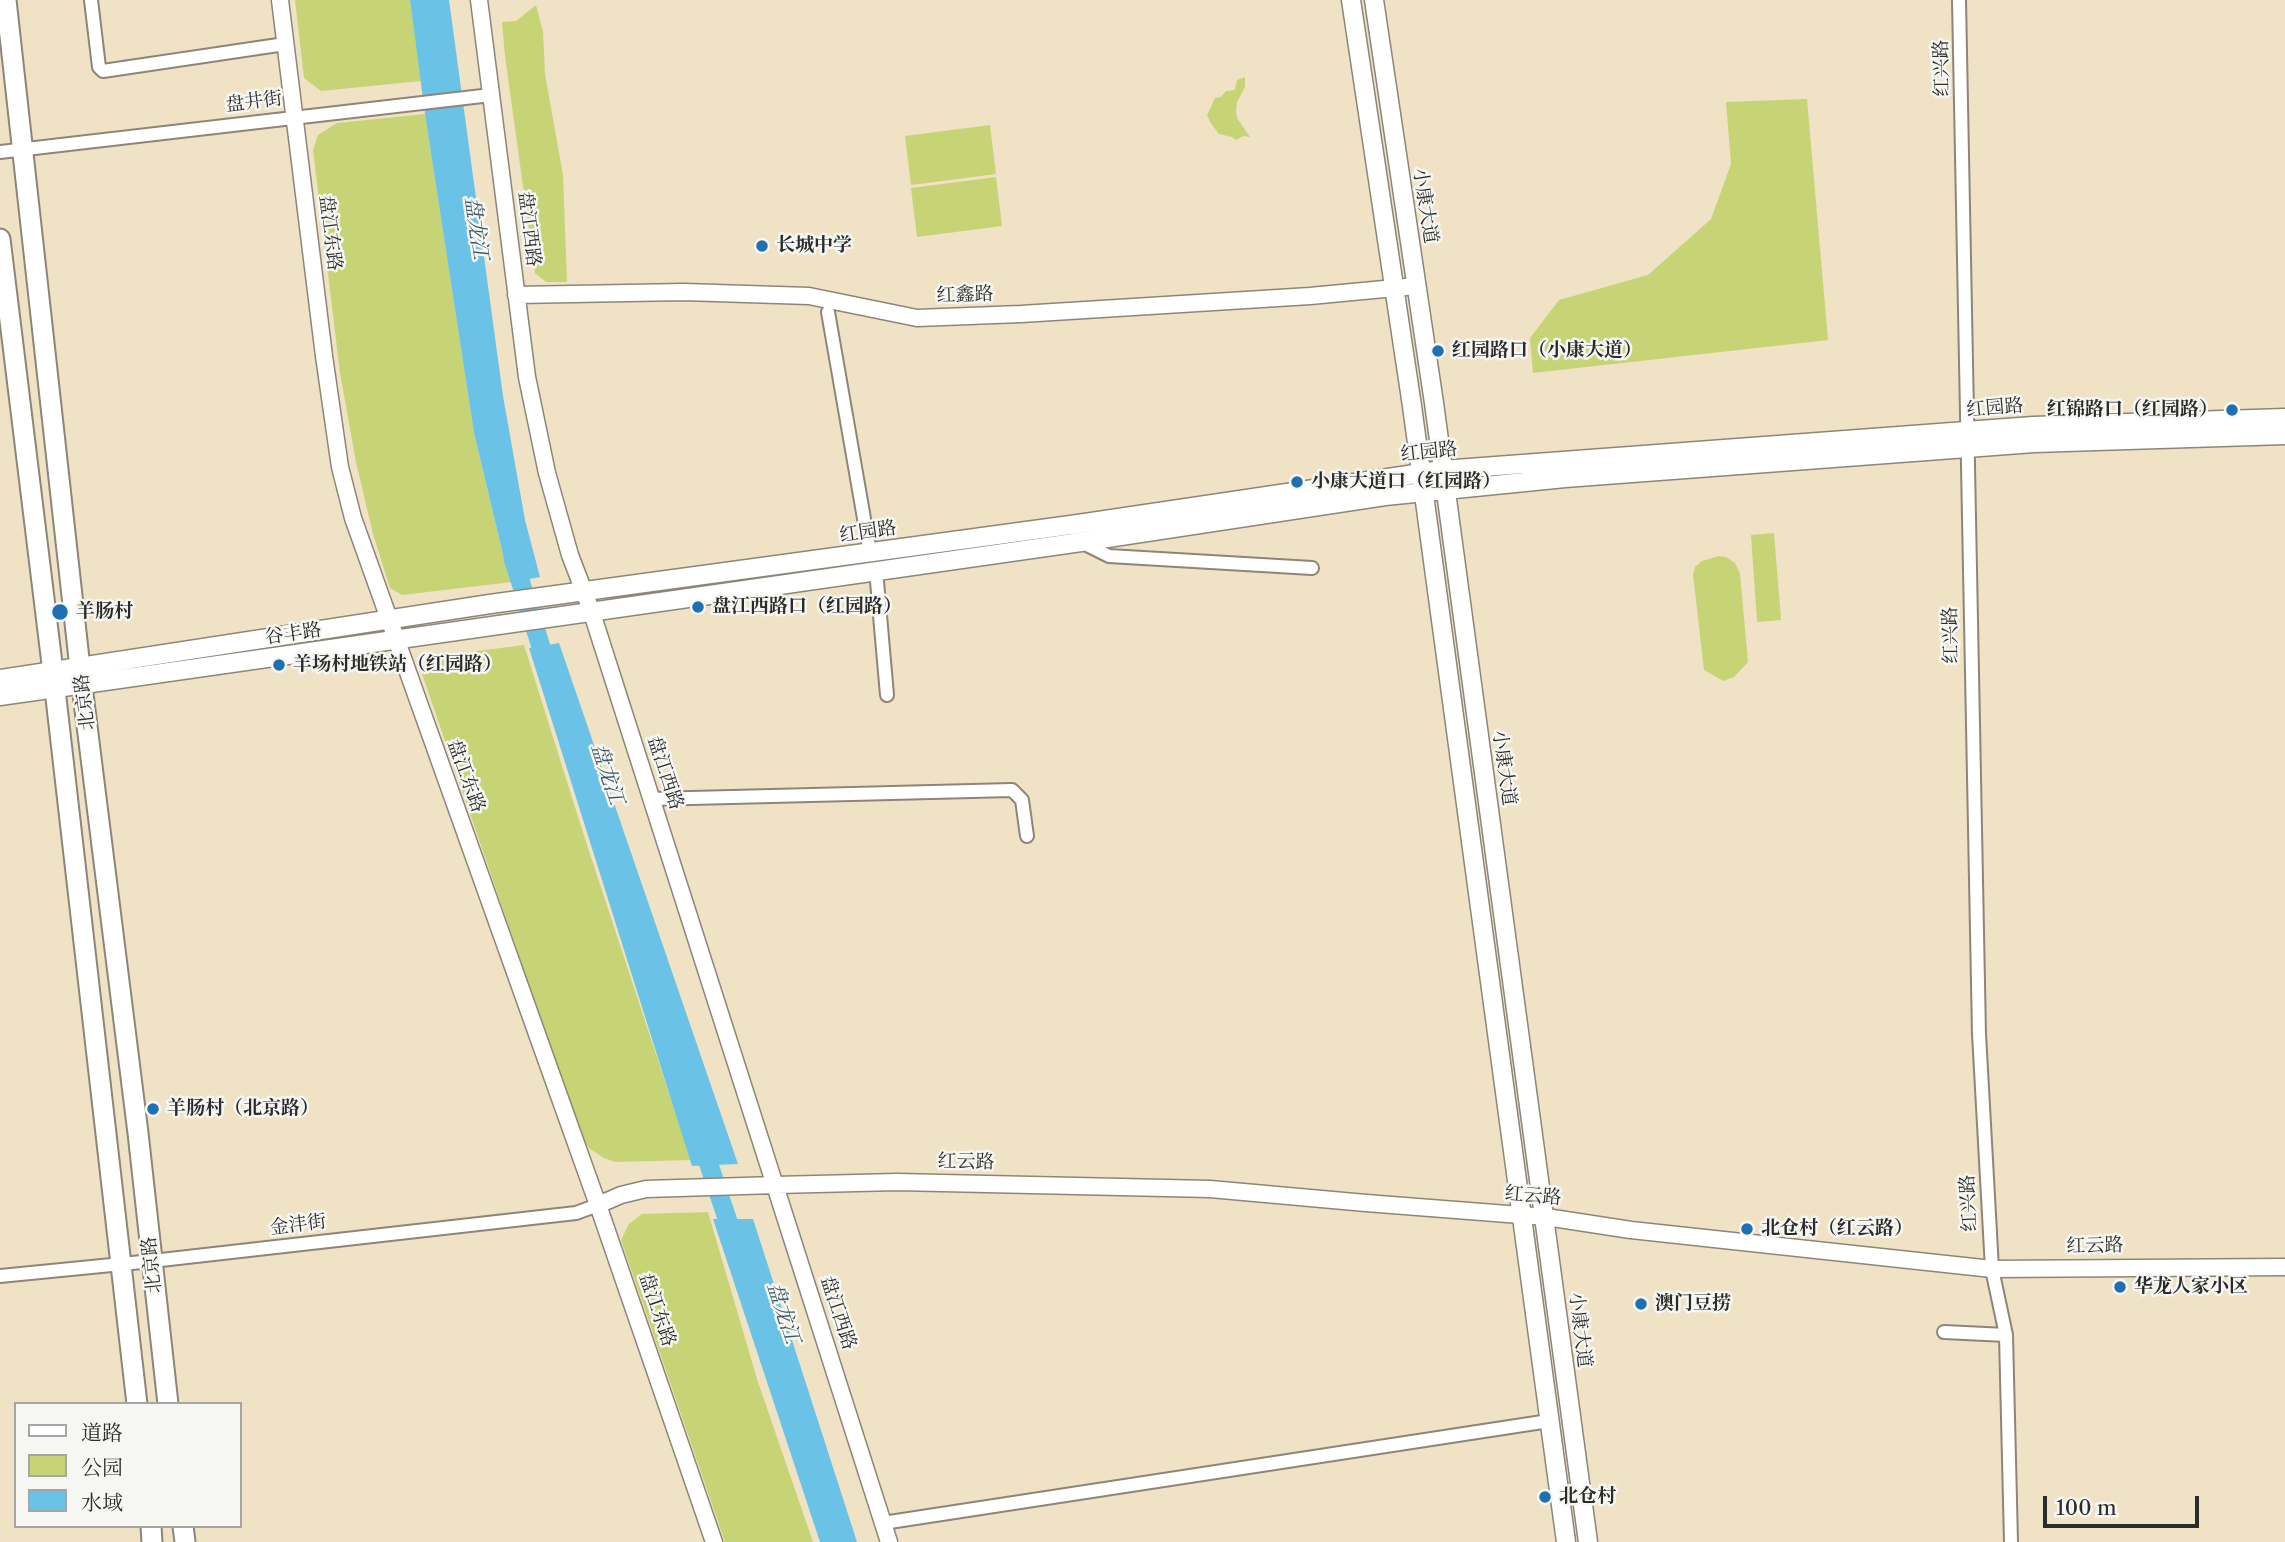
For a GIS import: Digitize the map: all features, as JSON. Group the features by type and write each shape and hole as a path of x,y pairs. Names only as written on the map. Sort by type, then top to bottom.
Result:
{"main road":[{"name":"北京路","path":"6,0 82,677 168,1402"},
{"path":"1352,0 1423,493 1566,1542"},
{"name":"小康大道","path":"1374,0 1445,489 1546,1217 1588,1542"},
{"name":"北京路","path":"0,239 54,680 137,1402"},
{"name":"红园路","path":"585,592 1081,542 1385,496 1966,440 2033,426 2285,418"},
{"name":"红园路","path":"591,610 1078,524 1420,472 1966,440 2034,443 2285,435"},
{"name":"谷丰路","path":"82,677 388,620 585,592"},
{"name":"谷丰路","path":"0,679 54,680 82,677 496,626 591,610"},
{"name":"谷丰路","path":"0,696 54,680"}],"street":[{"path":"91,0 99,66 103,71 285,44"},
{"name":"盘江东路","path":"280,0 341,467 353,518 598,1205 714,1542"},
{"name":"盘江西路","path":"479,0 484,96 527,377 547,473 570,555 591,610 889,1542"},
{"name":"红兴路","path":"1959,0 1979,1034 1992,1269 2006,1335 2011,1542"},
{"name":"盘井街","path":"0,152 484,96"},
{"name":"红鑫路","path":"516,295 684,292 809,296 917,318 1021,314 1394,290 1416,286"},
{"path":"828,312 873,561 887,695"},
{"path":"1081,542 1109,556 1312,568"},
{"path":"651,799 1012,790 1022,800 1027,836"},
{"name":"红云路","path":"598,1205 621,1195 646,1189 776,1185 939,1183 1210,1189 1546,1217 1643,1231 1992,1269 2285,1267"},
{"name":"金沣街","path":"0,1276 576,1213 598,1205"},
{"path":"1944,1332 2006,1335"},
{"path":"883,1523 1549,1421"}],"green space":[{"path":"295,0 410,0 421,81 321,91 304,78"},
{"path":"536,5 543,32 545,74 563,175 567,282 546,282 535,273 505,56 502,22 516,21"},
{"path":"1245,77 1245,87 1236,110 1237,118 1250,137 1243,136 1236,140 1219,134 1207,115 1215,98 1221,97 1226,91 1235,90 1237,80"},
{"path":"1807,99 1828,340 1533,373 1530,338 1559,300 1648,275 1711,219 1731,164 1726,102"},
{"path":"425,114 474,433 506,567 512,582 402,595 390,588 373,534 356,462 340,373 313,150 318,135 337,123"},
{"path":"990,125 996,174 911,185 905,136"},
{"path":"996,177 1002,226 917,237 911,188"},
{"path":"1774,533 1781,620 1757,622 1751,535"},
{"path":"1719,556 1735,563 1740,574 1748,662 1734,677 1723,681 1704,670 1693,574 1695,567 1702,561"},
{"path":"524,645 691,1160 615,1162 590,1149 581,1136 422,674 423,667 431,657"},
{"path":"708,1212 757,1379 813,1542 725,1542 621,1240 629,1224 642,1214"}],"water":[{"path":"410,0 449,0 503,396 525,520 540,577 512,582 506,567 474,433"},
{"path":"559,643 738,1164 692,1166 529,648"},
{"path":"713,1219 753,1219 857,1542 820,1542"}],"waterway":[{"name":"盘龙江","path":"513,558 548,669"},
{"name":"盘龙江","path":"701,1141 735,1242"}],"place":[{"name":"长城中学","path":"762,246"},
{"name":"红园路口（小康大道）","path":"1438,351"},
{"name":"红锦路口（红园路）","path":"2232,410"},
{"name":"小康大道口（红园路）","path":"1297,482"},
{"name":"盘江西路口（红园路）","path":"698,607"},
{"name":"羊肠村","path":"60,612"},
{"name":"羊场村地铁站（红园路）","path":"279,665"},
{"name":"羊肠村（北京路）","path":"153,1109"},
{"name":"北仓村（红云路）","path":"1747,1229"},
{"name":"华龙人家小区","path":"2120,1287"},
{"name":"澳门豆捞","path":"1641,1304"},
{"name":"北仓村","path":"1545,1497"}]}
